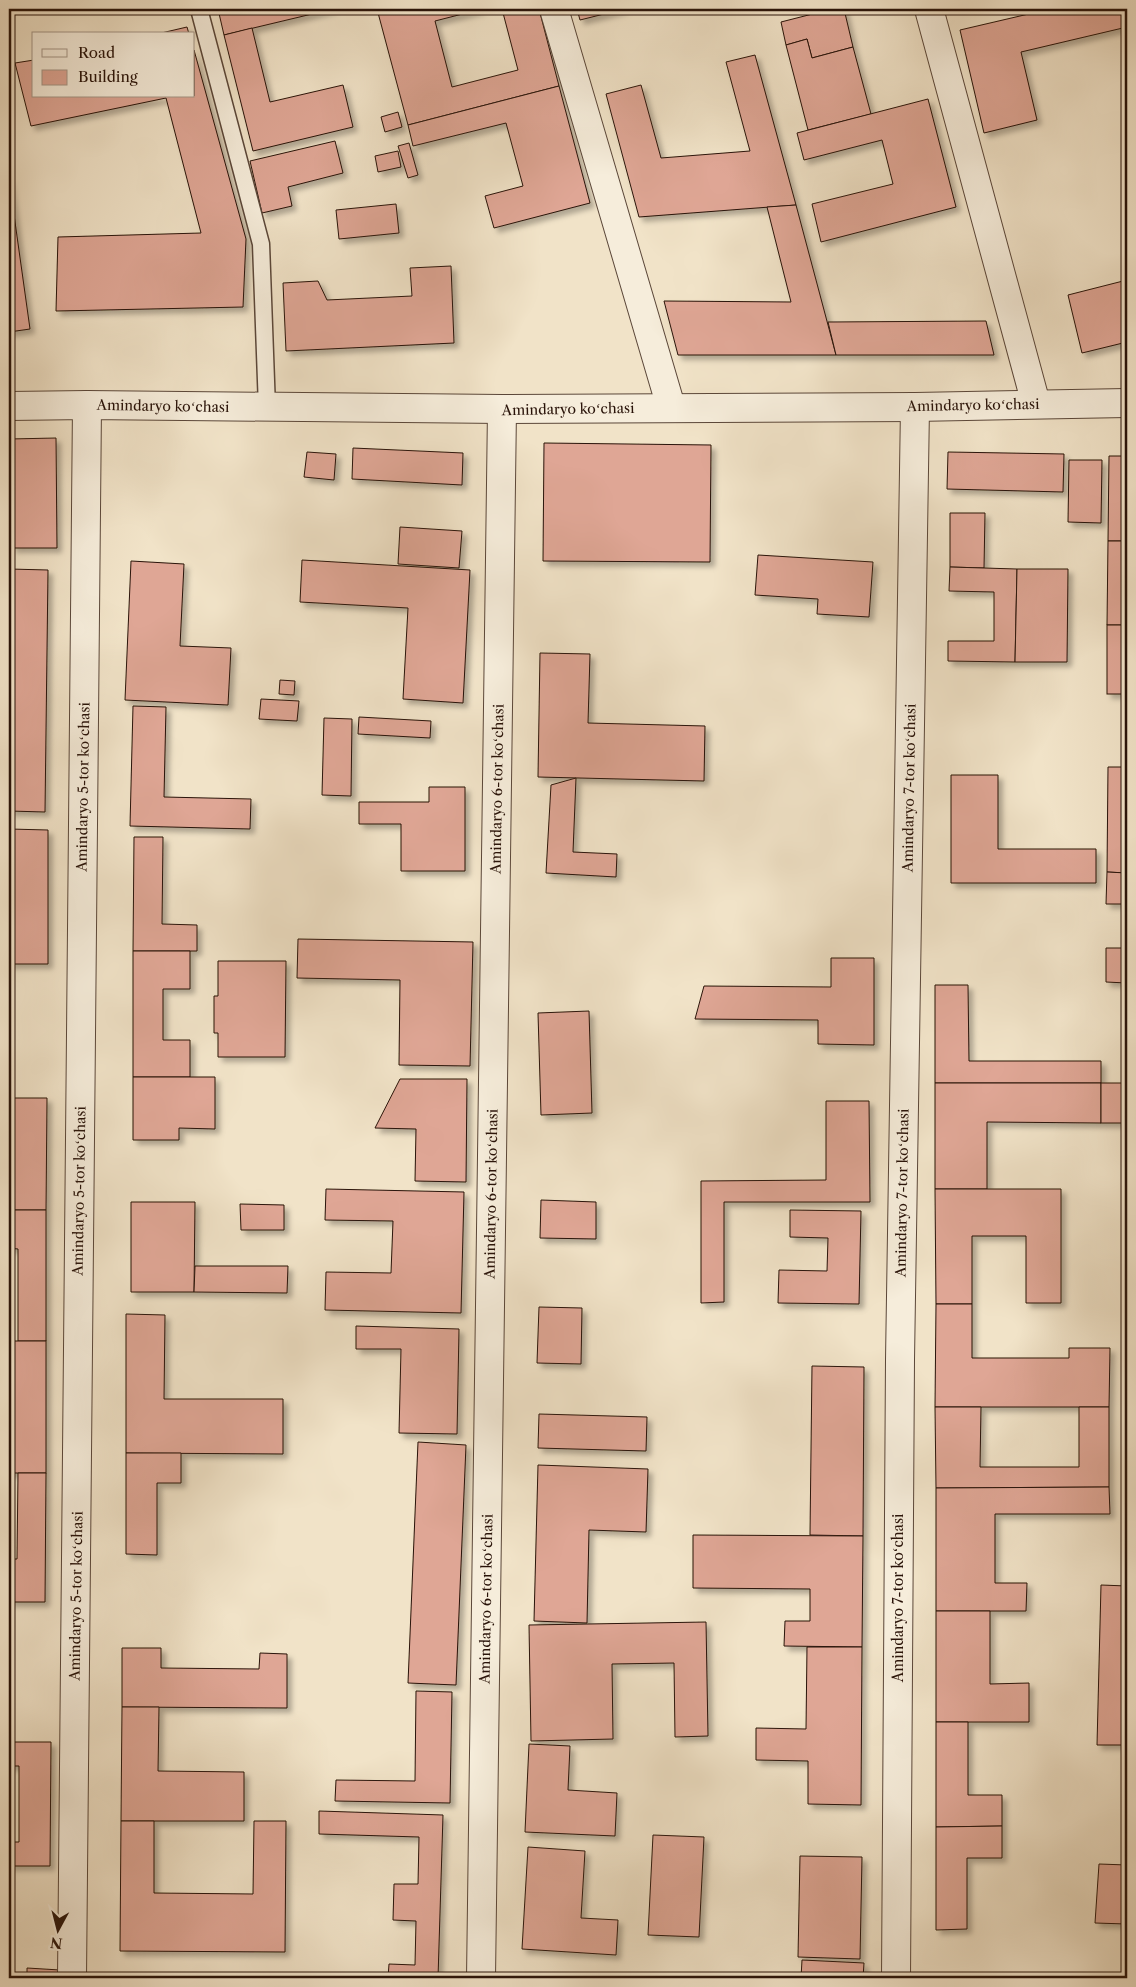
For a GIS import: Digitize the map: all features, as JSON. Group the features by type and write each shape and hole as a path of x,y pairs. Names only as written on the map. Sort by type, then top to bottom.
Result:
{"street":[{"path":"554,9 671,408"},
{"path":"929,9 1036,404"},
{"name":"Amindaryo koʻchasi","path":"9,406 86,405 502,410 915,407 1127,403"},
{"name":"Amindaryo 5-tor koʻchasi","path":"72,1978 86,405"},
{"name":"Amindaryo 7-tor koʻchasi","path":"896,1978 900,1360 915,407"},
{"name":"Amindaryo 6-tor koʻchasi","path":"481,1978 502,410"}],"lane":[{"path":"199,9 261,244 267,408"}],"building":[{"path":"218,9 333,9 224,35"},
{"path":"377,9 482,9 435,21 452,87 518,70 502,9 539,9 559,86 408,125"},
{"path":"577,9 624,9 580,20"},
{"path":"832,9 844,9 853,47 812,58 807,39 786,45 781,22"},
{"path":"1050,9 1127,9 1127,27 1021,52 1037,120 984,133 960,30"},
{"path":"187,27 188,32 166,32"},
{"path":"252,28 270,102 343,85 353,127 253,151 224,35"},
{"path":"807,39 812,58 853,47 871,114 808,130 786,45"},
{"path":"195,54 246,239 243,307 56,311 58,237 201,233 166,98 195,98"},
{"path":"755,55 796,205 639,217 606,94 641,85 661,158 750,151 726,62"},
{"path":"32,60 32,98 166,98 31,126 15,63"},
{"path":"559,86 590,203 494,228 485,196 523,186 506,123 413,146 408,125"},
{"path":"928,99 956,207 821,242 812,204 893,184 882,140 804,160 797,133"},
{"path":"398,112 402,127 385,132 381,117"},
{"path":"335,141 343,173 288,187 292,206 262,213 250,161"},
{"path":"409,143 418,175 408,178 398,146"},
{"path":"398,151 401,167 378,172 375,156"},
{"path":"9,179 30,329 9,332"},
{"path":"396,204 399,233 339,239 336,210"},
{"path":"796,205 836,355 678,355 664,301 791,302 767,207"},
{"path":"451,266 454,343 286,351 283,283 318,281 327,300 412,296 410,268"},
{"path":"1127,280 1127,342 1082,353 1068,295"},
{"path":"986,321 994,355 836,355 828,322"},
{"path":"56,438 57,548 12,548 9,439"},
{"path":"544,443 711,445 710,562 543,561"},
{"path":"353,448 463,453 462,485 352,479"},
{"path":"307,452 336,454 334,480 304,477"},
{"path":"948,452 1064,454 1063,492 947,489"},
{"path":"1109,456 1127,456 1127,541 1108,541"},
{"path":"1069,460 1102,460 1101,523 1068,522"},
{"path":"950,513 985,513 984,568 950,567"},
{"path":"400,527 462,531 459,568 398,564"},
{"path":"1108,541 1127,541 1127,625 1107,625"},
{"path":"758,555 873,562 869,617 817,614 818,599 755,595"},
{"path":"302,560 470,570 463,703 403,699 408,608 300,602"},
{"path":"131,561 184,564 180,646 231,648 228,705 125,700"},
{"path":"950,567 1017,569 1015,662 948,661 948,641 994,641 994,592 949,591"},
{"path":"9,569 48,570 45,812 9,811"},
{"path":"1017,569 1068,569 1067,662 1015,662"},
{"path":"1107,625 1127,625 1127,694 1107,694"},
{"path":"540,653 590,654 588,723 705,726 704,781 538,777"},
{"path":"280,680 295,681 294,695 279,694"},
{"path":"261,699 299,701 297,721 259,719"},
{"path":"133,706 166,707 164,797 251,799 250,829 130,826"},
{"path":"359,717 431,721 430,738 358,734"},
{"path":"324,718 352,719 351,796 322,795"},
{"path":"1108,767 1127,767 1127,873 1107,872"},
{"path":"951,775 998,775 998,849 1096,849 1096,883 951,883"},
{"path":"576,778 573,852 617,854 616,877 546,873 551,785"},
{"path":"429,787 465,787 465,871 401,871 401,824 359,824 359,802 429,802"},
{"path":"9,829 48,830 48,964 9,964"},
{"path":"134,837 163,837 162,924 197,925 197,951 133,951"},
{"path":"1107,872 1127,873 1127,904 1106,904"},
{"path":"298,939 473,942 470,1066 399,1065 400,980 297,978"},
{"path":"1106,948 1127,948 1127,983 1106,982"},
{"path":"133,951 190,951 190,989 163,989 163,1040 190,1040 190,1077 133,1077"},
{"path":"831,958 874,958 874,1045 818,1044 818,1020 695,1019 704,986 831,987"},
{"path":"218,961 286,961 285,1057 218,1057 218,1033 214,1033 214,996 218,996"},
{"path":"935,985 968,985 969,1061 1101,1061 1101,1083 935,1083"},
{"path":"589,1011 592,1113 541,1115 538,1013"},
{"path":"133,1077 215,1077 215,1129 179,1128 179,1140 133,1140"},
{"path":"400,1079 467,1079 466,1182 415,1181 416,1129 375,1128"},
{"path":"935,1083 1101,1083 1101,1123 987,1122 987,1189 935,1189"},
{"path":"1101,1083 1127,1083 1127,1123 1101,1123"},
{"path":"9,1098 47,1098 46,1210 9,1210"},
{"path":"826,1101 869,1101 870,1202 724,1202 724,1302 701,1303 701,1181 826,1180"},
{"path":"326,1189 464,1192 461,1313 325,1310 326,1272 391,1273 393,1221 325,1220"},
{"path":"935,1189 1061,1189 1061,1303 1026,1303 1026,1236 972,1236 972,1304 936,1304"},
{"path":"541,1200 596,1202 596,1239 540,1238"},
{"path":"131,1202 195,1202 194,1292 131,1292"},
{"path":"240,1204 284,1205 284,1230 241,1230"},
{"path":"9,1210 46,1210 46,1341 18,1341 18,1249 9,1248"},
{"path":"790,1210 861,1211 859,1304 778,1303 779,1270 827,1271 828,1238 790,1237"},
{"path":"195,1266 288,1266 287,1293 194,1292"},
{"path":"936,1304 972,1304 972,1358 1069,1358 1069,1348 1110,1348 1109,1407 935,1407"},
{"path":"539,1307 582,1308 581,1364 537,1363"},
{"path":"126,1314 165,1315 164,1399 283,1399 283,1454 126,1453"},
{"path":"356,1326 459,1329 457,1434 399,1433 401,1349 356,1349"},
{"path":"9,1341 46,1341 46,1473 9,1473"},
{"path":"812,1366 864,1367 863,1536 810,1535"},
{"path":"935,1407 981,1407 980,1467 1079,1467 1079,1407 1109,1407 1109,1487 936,1488"},
{"path":"539,1414 647,1417 646,1451 538,1448"},
{"path":"418,1442 466,1445 456,1685 408,1683"},
{"path":"126,1453 181,1453 181,1483 157,1483 157,1555 126,1554"},
{"path":"538,1465 648,1469 646,1532 589,1530 587,1623 534,1621"},
{"path":"18,1473 46,1473 45,1602 9,1602 9,1559 17,1559"},
{"path":"1109,1487 1110,1514 995,1514 995,1583 1027,1583 1026,1611 936,1611 936,1488"},
{"path":"693,1535 863,1536 862,1647 784,1646 785,1621 810,1621 810,1589 693,1588"},
{"path":"1101,1585 1127,1586 1127,1745 1097,1745"},
{"path":"936,1611 990,1611 990,1684 1029,1683 1029,1722 936,1722"},
{"path":"706,1622 708,1736 675,1737 674,1663 612,1664 613,1739 531,1741 529,1625"},
{"path":"807,1647 862,1647 861,1805 808,1804 808,1761 756,1760 756,1728 806,1729"},
{"path":"122,1648 161,1648 161,1668 259,1669 260,1653 287,1654 287,1708 122,1707"},
{"path":"416,1691 452,1692 450,1803 335,1801 336,1780 415,1781"},
{"path":"122,1707 159,1707 158,1771 244,1772 244,1821 121,1821"},
{"path":"936,1722 968,1722 968,1795 1002,1795 1002,1826 936,1827"},
{"path":"9,1742 51,1742 50,1866 9,1866 9,1842 19,1842 19,1766 9,1766"},
{"path":"529,1744 570,1746 568,1790 617,1793 615,1836 525,1832"},
{"path":"319,1811 443,1815 438,1978 388,1978 389,1964 415,1965 416,1921 393,1920 394,1884 418,1884 419,1837 319,1834"},
{"path":"121,1821 154,1821 154,1893 253,1894 254,1821 286,1821 285,1952 120,1951"},
{"path":"1002,1826 1002,1858 967,1858 967,1929 936,1930 936,1827"},
{"path":"653,1835 704,1837 699,1937 648,1935"},
{"path":"528,1847 585,1851 581,1918 618,1920 616,1955 522,1949"},
{"path":"800,1856 862,1857 860,1959 798,1957"},
{"path":"1099,1864 1127,1865 1127,1924 1095,1923"},
{"path":"802,1960 864,1963 863,1978 801,1978"},
{"path":"27,1968 60,1970 59,1978 27,1978"}]}
